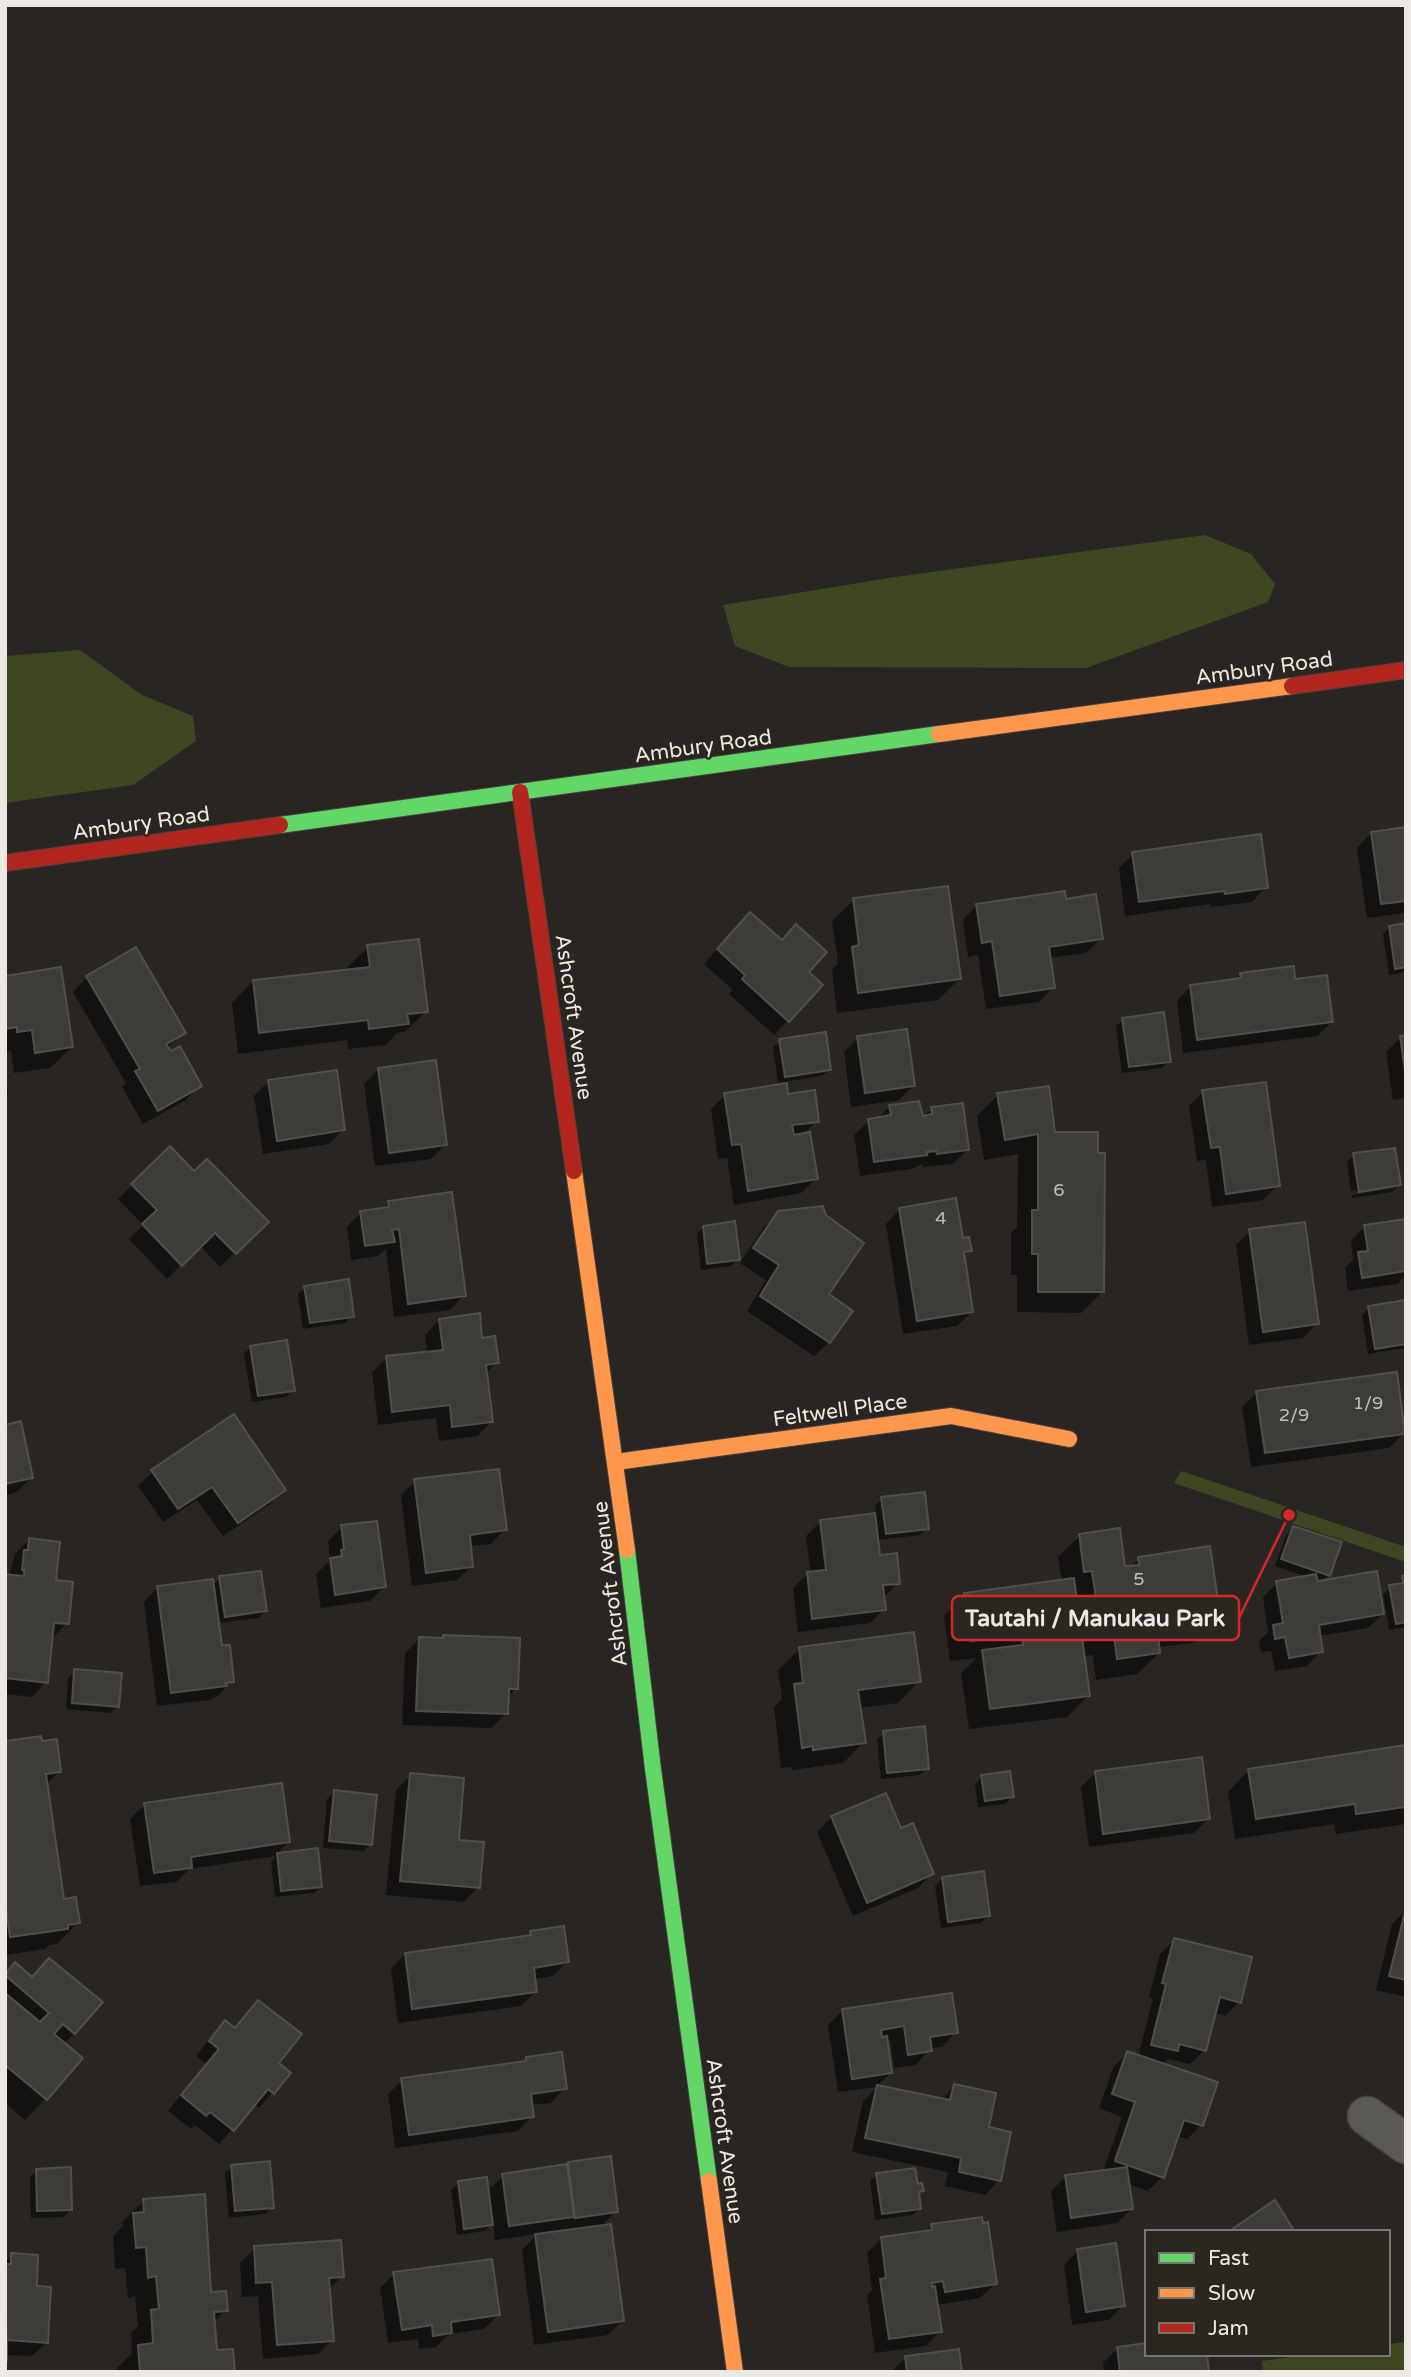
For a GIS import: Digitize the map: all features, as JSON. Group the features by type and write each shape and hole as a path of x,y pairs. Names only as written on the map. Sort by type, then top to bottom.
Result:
{"street":[{"name":"Ambury Road","path":"5,863 1406,670"},
{"name":"Ashcroft Avenue","path":"520,792 616,1462 655,1783 735,2372"},
{"name":"Feltwell Place","path":"616,1462 951,1416 1069,1439"},
{"path":"1367,2116 1406,2144"}],"green space":[{"path":"1205,535 1251,554 1275,584 1268,602 1086,668 789,667 735,646 723,605 895,577"},
{"path":"80,650 142,695 193,716 196,741 133,785 5,803 5,656"},
{"path":"1181,1471 1406,1547 1406,1562 1174,1483"},
{"path":"1406,2342 1406,2372 1263,2372 1262,2361 1298,2356 1390,2356 1390,2344"}],"building":[{"path":"1406,827 1406,901 1381,904 1371,832"},
{"path":"1261,834 1268,888 1139,902 1132,852"},
{"path":"948,886 961,979 858,993 852,947 859,945 853,898"},
{"path":"1065,891 1066,899 1096,894 1103,939 1049,947 1055,988 1000,996 992,941 982,943 976,904"},
{"path":"750,912 782,940 796,924 827,952 809,972 823,985 789,1022 742,979 745,975 717,949"},
{"path":"1406,923 1406,967 1395,969 1389,926"},
{"path":"419,939 428,1012 407,1014 409,1024 369,1029 368,1020 259,1033 253,980 370,967 367,945"},
{"path":"136,947 186,1033 166,1044 171,1051 180,1046 202,1086 158,1111 135,1071 140,1069 86,976"},
{"path":"1294,966 1295,979 1327,975 1333,1022 1197,1040 1190,985 1241,978 1240,973"},
{"path":"61,967 73,1047 35,1053 32,1030 17,1032 17,1027 5,1029 5,976"},
{"path":"1164,1012 1171,1062 1129,1067 1122,1018"},
{"path":"907,1029 915,1086 865,1093 857,1036"},
{"path":"826,1032 831,1070 785,1077 779,1039"},
{"path":"1406,1035 1406,1077 1400,1036"},
{"path":"436,1060 447,1145 389,1153 378,1068"},
{"path":"337,1070 345,1130 277,1141 268,1080"},
{"path":"1266,1082 1280,1186 1226,1194 1220,1147 1211,1148 1202,1090"},
{"path":"787,1083 788,1094 815,1090 819,1122 792,1125 794,1135 810,1132 818,1179 748,1191 741,1144 732,1145 724,1093"},
{"path":"1049,1086 1055,1132 1098,1132 1098,1153 1105,1153 1104,1292 1038,1292 1038,1254 1032,1254 1032,1210 1038,1210 1038,1134 1005,1140 997,1093"},
{"path":"919,1101 923,1116 932,1114 931,1107 963,1103 969,1150 937,1154 936,1151 927,1152 927,1155 874,1162 868,1119 891,1115 889,1105"},
{"path":"170,1146 194,1171 207,1159 269,1222 236,1254 215,1233 182,1266 142,1224 157,1210 131,1184"},
{"path":"1395,1148 1401,1185 1359,1192 1353,1153"},
{"path":"452,1192 466,1296 408,1304 399,1229 392,1230 395,1242 365,1246 360,1211 389,1207 388,1201"},
{"path":"956,1198 963,1238 969,1237 972,1251 964,1252 973,1312 917,1321 899,1208"},
{"path":"823,1206 826,1215 864,1243 829,1294 853,1311 830,1343 760,1296 779,1265 753,1248 778,1211"},
{"path":"1406,1219 1406,1271 1362,1278 1358,1252 1368,1251 1364,1225"},
{"path":"735,1221 740,1260 707,1264 703,1226"},
{"path":"1305,1222 1319,1324 1263,1332 1249,1229"},
{"path":"349,1279 354,1317 310,1323 304,1286"},
{"path":"1406,1300 1406,1344 1375,1349 1368,1306"},
{"path":"480,1313 482,1338 495,1336 499,1363 486,1365 493,1422 452,1427 450,1405 392,1412 386,1356 443,1350 439,1319"},
{"path":"287,1340 295,1391 258,1396 250,1346"},
{"path":"1397,1372 1405,1434 1265,1453 1256,1391"},
{"path":"234,1414 286,1490 238,1523 212,1487 178,1509 151,1470"},
{"path":"21,1421 33,1478 5,1484 5,1425"},
{"path":"499,1469 507,1530 470,1535 473,1567 426,1573 414,1479"},
{"path":"925,1492 929,1529 886,1534 881,1497"},
{"path":"875,1513 880,1555 897,1553 900,1584 883,1585 886,1610 812,1619 807,1572 826,1570 820,1520"},
{"path":"377,1521 386,1587 335,1595 330,1558 342,1556 341,1550 344,1549 341,1525"},
{"path":"1293,1526 1342,1542 1330,1576 1281,1559"},
{"path":"1120,1528 1125,1566 1139,1565 1138,1557 1210,1546 1221,1621 1158,1633 1160,1653 1117,1659 1114,1635 1105,1636 1102,1617 1099,1618 1092,1571 1084,1572 1079,1534"},
{"path":"29,1538 60,1542 56,1580 73,1582 69,1624 54,1623 48,1683 5,1678 5,1574 24,1576 24,1550 28,1550"},
{"path":"261,1571 267,1611 225,1617 219,1576"},
{"path":"1377,1571 1384,1614 1319,1625 1323,1652 1289,1658 1285,1637 1275,1639 1273,1625 1283,1623 1276,1581 1316,1574 1318,1581"},
{"path":"1406,1575 1406,1622 1396,1624 1389,1585 1403,1583 1402,1576"},
{"path":"1074,1578 1090,1696 990,1709 982,1650 1023,1645 1022,1634 971,1641 964,1593"},
{"path":"213,1579 222,1645 230,1645 234,1682 226,1683 227,1686 171,1693 157,1586"},
{"path":"914,1632 921,1682 858,1690 866,1743 813,1750 813,1746 802,1748 794,1684 803,1683 799,1647"},
{"path":"443,1635 520,1638 518,1689 509,1689 508,1714 416,1711 419,1637 443,1638"},
{"path":"74,1669 122,1673 119,1707 72,1703"},
{"path":"925,1726 929,1769 887,1773 883,1731"},
{"path":"41,1736 42,1741 57,1739 61,1772 46,1774 64,1899 76,1897 80,1923 68,1925 68,1929 10,1937 5,1902 5,1741"},
{"path":"1406,1745 1406,1807 1356,1814 1355,1804 1256,1819 1248,1769"},
{"path":"1202,1757 1210,1819 1103,1834 1095,1771"},
{"path":"1010,1771 1014,1797 985,1801 981,1775"},
{"path":"410,1773 464,1778 459,1840 484,1842 480,1888 400,1881"},
{"path":"282,1783 290,1842 191,1857 192,1868 154,1873 144,1803"},
{"path":"334,1790 377,1795 372,1845 329,1841"},
{"path":"886,1793 901,1828 913,1823 934,1874 867,1903 831,1816"},
{"path":"318,1848 322,1887 281,1891 277,1853"},
{"path":"984,1871 990,1916 948,1922 942,1877"},
{"path":"1406,1908 1406,1980 1389,1976"},
{"path":"564,1926 569,1962 534,1968 537,1992 412,2009 405,1953 531,1935 530,1931"},
{"path":"1174,1938 1252,1957 1241,2003 1220,1997 1206,2051 1179,2044 1178,2051 1151,2045 1166,1984 1162,1983"},
{"path":"49,1958 103,2002 75,2034 63,2024 54,2034 83,2058 47,2100 5,2065 5,1993 40,2022 49,2013 5,1975 15,1962 32,1977"},
{"path":"952,1993 958,2033 930,2037 932,2051 908,2055 904,2026 881,2030 882,2037 887,2036 892,2073 852,2079 842,2009"},
{"path":"258,2000 302,2034 279,2063 291,2073 274,2094 268,2089 234,2131 210,2112 206,2116 181,2095 219,2049 209,2041 225,2020 235,2028"},
{"path":"1127,2051 1218,2082 1203,2126 1184,2120 1164,2178 1115,2161 1135,2102 1112,2094"},
{"path":"562,2052 567,2089 531,2094 534,2117 409,2135 401,2078 526,2061 526,2057"},
{"path":"954,2084 996,2093 989,2127 1011,2132 1001,2181 959,2172 961,2158 865,2138 877,2085 950,2100"},
{"path":"611,2156 618,2212 575,2218 568,2162"},
{"path":"270,2161 274,2208 235,2211 231,2165"},
{"path":"567,2164 574,2217 509,2226 502,2174"},
{"path":"71,2167 72,2210 37,2211 36,2169"},
{"path":"1127,2167 1133,2209 1071,2218 1065,2175"},
{"path":"915,2168 918,2184 922,2183 924,2191 919,2192 921,2209 882,2214 876,2173"},
{"path":"487,2177 493,2225 464,2229 458,2181"},
{"path":"205,2194 211,2292 226,2291 228,2311 214,2312 217,2350 233,2349 235,2372 140,2372 138,2345 153,2343 151,2310 159,2309 156,2276 148,2278 146,2247 136,2248 133,2213 144,2212 143,2199"},
{"path":"1275,2200 1294,2230 1231,2230"},
{"path":"982,2217 983,2223 988,2222 997,2284 945,2292 943,2281 932,2283 932,2287 935,2286 942,2332 889,2339 880,2279 886,2278 881,2237 932,2230 931,2224"},
{"path":"611,2224 624,2321 548,2332 535,2234"},
{"path":"341,2240 344,2277 329,2278 334,2341 277,2345 272,2282 256,2283 254,2246"},
{"path":"1116,2243 1125,2306 1086,2312 1077,2249"},
{"path":"11,2253 38,2255 37,2286 51,2287 48,2343 7,2340 7,2361 5,2264 11,2264"},
{"path":"492,2259 500,2315 451,2322 452,2333 433,2336 432,2325 402,2330 393,2272"},
{"path":"1145,2343 1145,2356 1207,2356 1209,2372 1120,2372 1117,2347"},
{"path":"959,2349 962,2372 907,2372 905,2356"}],"traffic: fast":[{"path":"280,825 939,734"},
{"path":"627,1550 653,1769 709,2181"}],"traffic: slow":[{"path":"939,734 1292,686"},
{"path":"574,1171 627,1550"},
{"path":"616,1462 951,1416 1069,1439"},
{"path":"709,2181 735,2372"}],"traffic: jam":[{"path":"1292,686 1406,670"},
{"path":"520,792 574,1171"},
{"path":"5,863 280,825"}],"place":[{"name":"Tautahi / Manukau Park","path":"1289,1515"}]}
